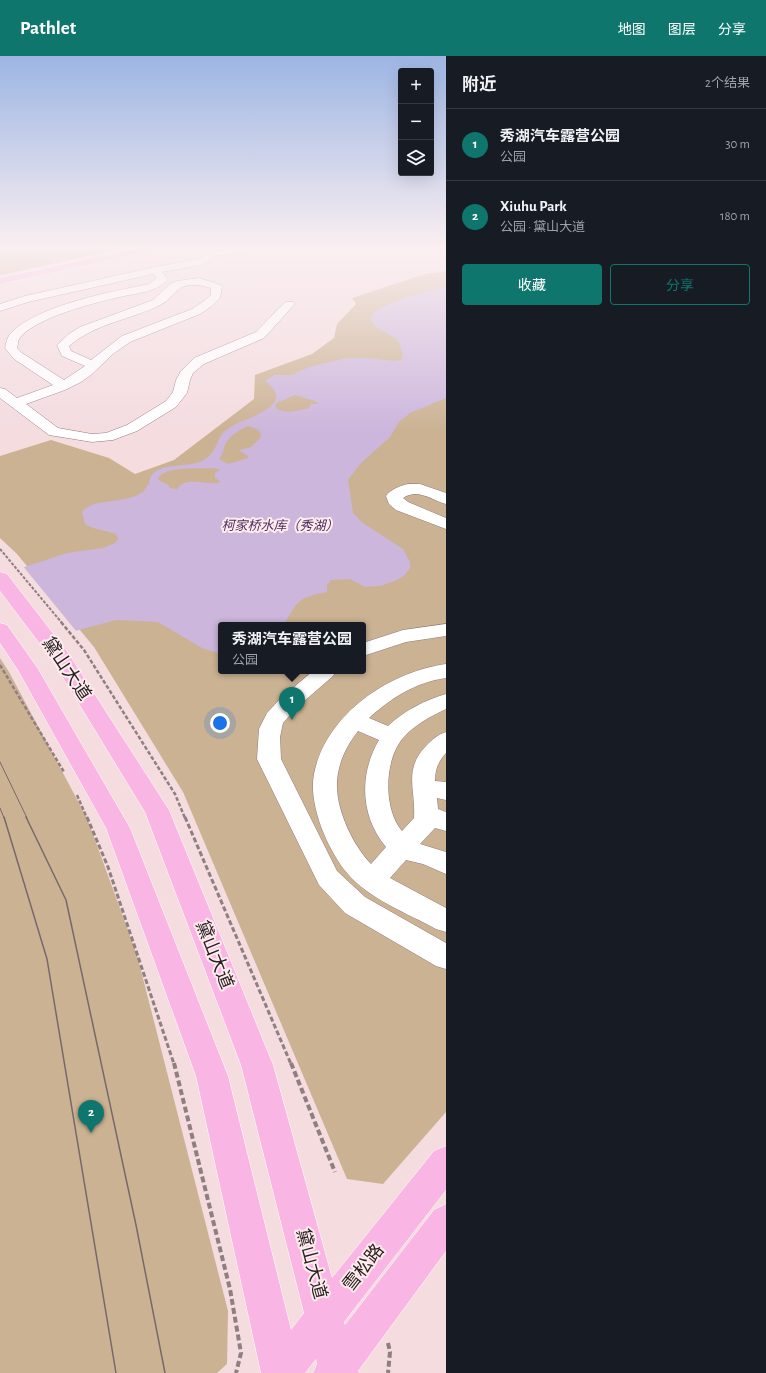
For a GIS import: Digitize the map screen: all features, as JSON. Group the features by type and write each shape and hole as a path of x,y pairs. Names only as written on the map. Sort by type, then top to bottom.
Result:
{"main road":[{"name":"黛山大道","path":"0,578 72,654 159,817 257,1065 325,1318 336,1371"},
{"name":"黛山大道","path":"0,629 18,672 118,828 212,1076 281,1373"},
{"name":"雪松路","path":"281,1373 446,1163"},
{"path":"336,1371 446,1222"}],"street":[{"path":"62,385 18,356 11,348 13,337 24,328 44,316 68,308"},
{"path":"92,365 66,353 63,345 72,336 88,326 138,308"},
{"path":"17,403 85,374 92,365 126,339 187,316 200,308"},
{"path":"0,392 17,403 54,432 92,438 108,437 132,428 171,404 180,393 183,380 188,371 199,361 260,335 286,308"},
{"path":"446,499 430,491 419,488 400,491 394,496 395,501 402,506 446,524"},
{"path":"366,649 403,636 446,630"},
{"path":"446,671 422,676 391,690 371,704 354,721 335,746 326,775 328,800 333,826 356,865 372,880 446,921"},
{"path":"323,674 282,710 271,725 269,759 328,878 355,905 446,957"},
{"path":"446,701 415,716 391,736 379,763 376,782 377,806 386,826 401,848 428,856 446,864"},
{"path":"354,721 391,736"},
{"path":"372,880 426,821 436,818 435,789 422,776 426,762 446,740"}],"path":[{"path":"0,549 8,558 72,654 175,794 294,1070 335,1172"},
{"path":"0,666 18,672 67,777"},
{"path":"75,791 108,867 177,1072 230,1289 241,1353 236,1373"},
{"path":"387,1339 390,1352 388,1373"}],"shaded area":[{"path":"352,308 446,308 446,1112 383,1184 347,1179 183,792 94,647 17,554 0,538 0,456 51,440 109,458 135,474 174,460 254,399 255,375 312,354 334,338 337,324"},
{"path":"0,658 9,672 87,818 137,955 228,1311 227,1364 217,1373 0,1373"}],"water":[{"name":"柯家桥水库（秀湖）","path":"381,308 446,308 446,398 410,413 399,422 390,437 360,464 348,480 353,513 363,523 403,549 410,562 410,568 405,575 395,581 380,586 365,587 350,579 331,580 327,585 327,592 310,596 300,601 292,610 286,622 218,622 218,653 202,648 158,622 116,620 0,651 0,575 67,553 103,548 115,543 118,539 116,534 92,528 85,524 82,512 87,507 94,504 134,497 141,493 149,484 151,476 162,468 202,461 211,454 220,437 226,430 264,411 272,405 276,398 274,390 265,381 274,375 292,375 309,367 347,358 368,358 394,361 401,360 403,355 397,340 380,330 372,322 372,316","holes":["295,395 315,401 319,404 311,404 309,408 293,412 281,411 277,409 275,405","248,426 257,429 261,434 261,437 251,447 240,450 248,456 248,458 228,464 219,459 229,439","215,468 220,470 215,473 215,478 220,481 218,483 190,482 181,485 177,489 170,488 158,478 162,474 176,469"]}],"pier":[{"path":"22,565 77,632 0,653 0,573"}],"tram line":[{"path":"0,762 27,818"},
{"path":"0,808 4,818"},
{"path":"4,817 47,959 116,1373"},
{"path":"26,817 66,900 136,1225 165,1373"}],"place":[{"name":"秀湖汽车露营公园","path":"292,720"},
{"name":"Xiuhu Park","path":"91,1133"}]}
